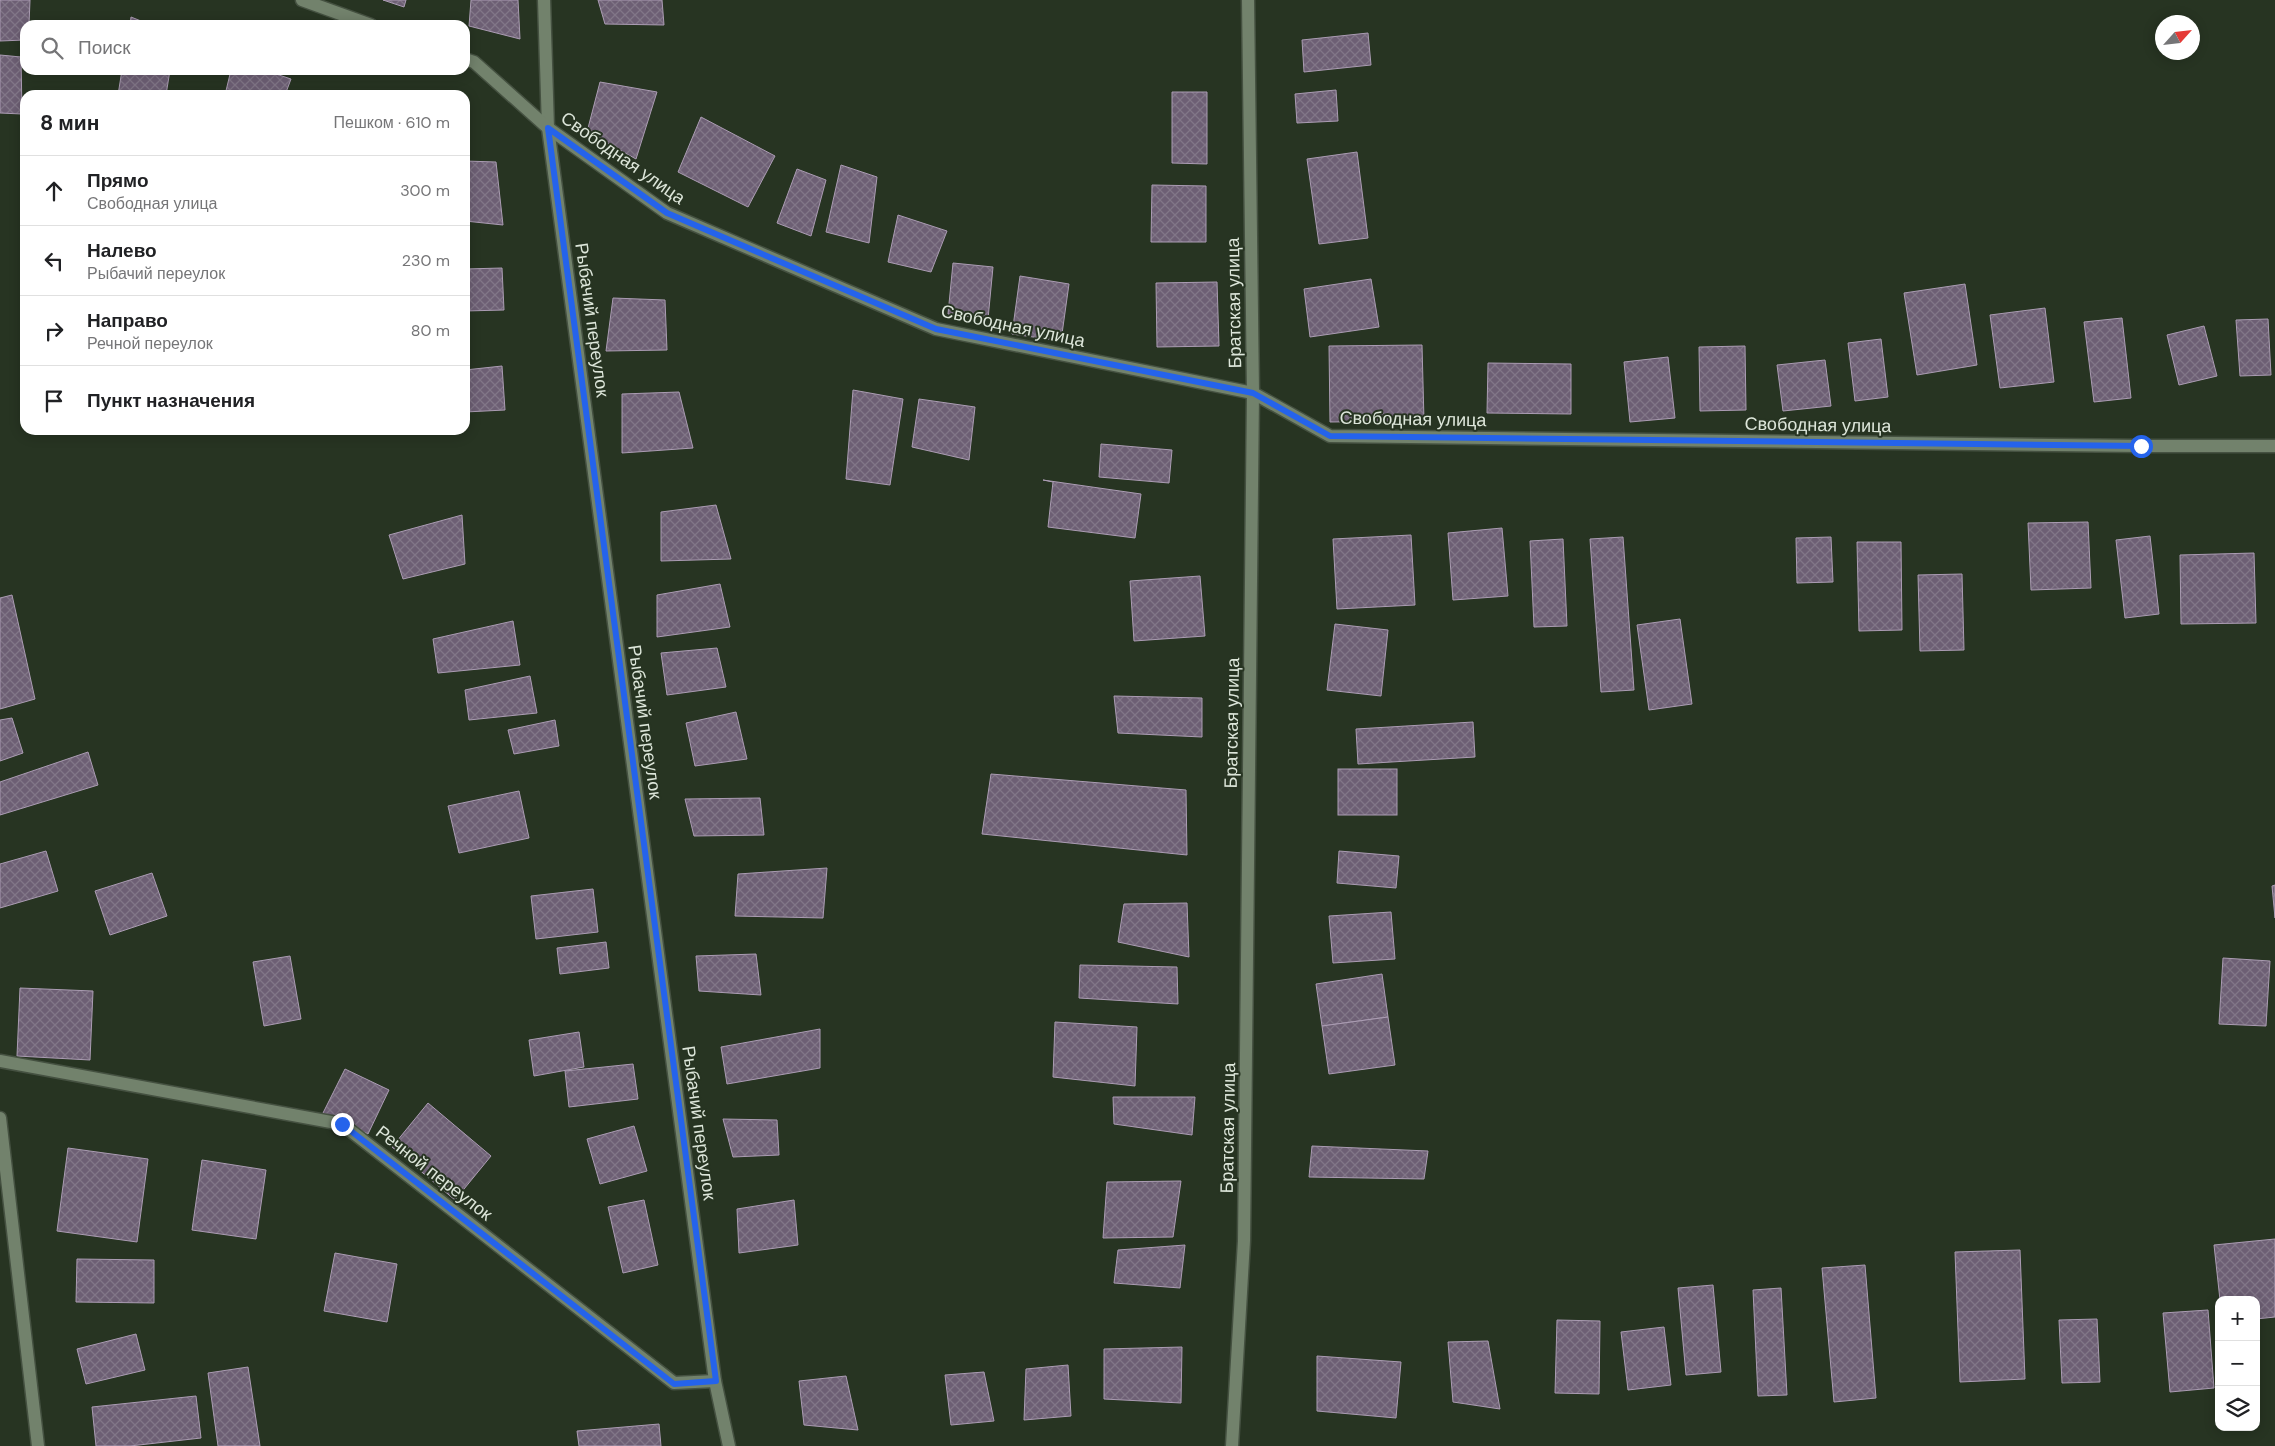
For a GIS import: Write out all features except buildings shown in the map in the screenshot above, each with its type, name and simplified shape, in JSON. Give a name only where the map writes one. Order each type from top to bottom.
[{"type":"street","points":[[302,0],[357,20]]},
{"type":"street","name":"Рыбачий переулок","points":[[544,0],[548,128],[716,1381],[730,1446]]},
{"type":"street","name":"Братская улица","points":[[1232,1446],[1244,1241],[1253,393],[1248,0]]},
{"type":"street","name":"Свободная улица","points":[[470,61],[474,62],[548,128],[667,213],[936,329],[1253,393],[1330,436],[2275,446]]},
{"type":"street","name":"Речной переулок","points":[[0,1061],[342,1124],[674,1384],[716,1381]]},
{"type":"street","points":[[0,1118],[38,1446]]},
{"type":"route","points":[[342,1124],[674,1384],[716,1381],[548,128],[667,213],[936,329],[1253,393],[1330,436],[2141,446]]}]
